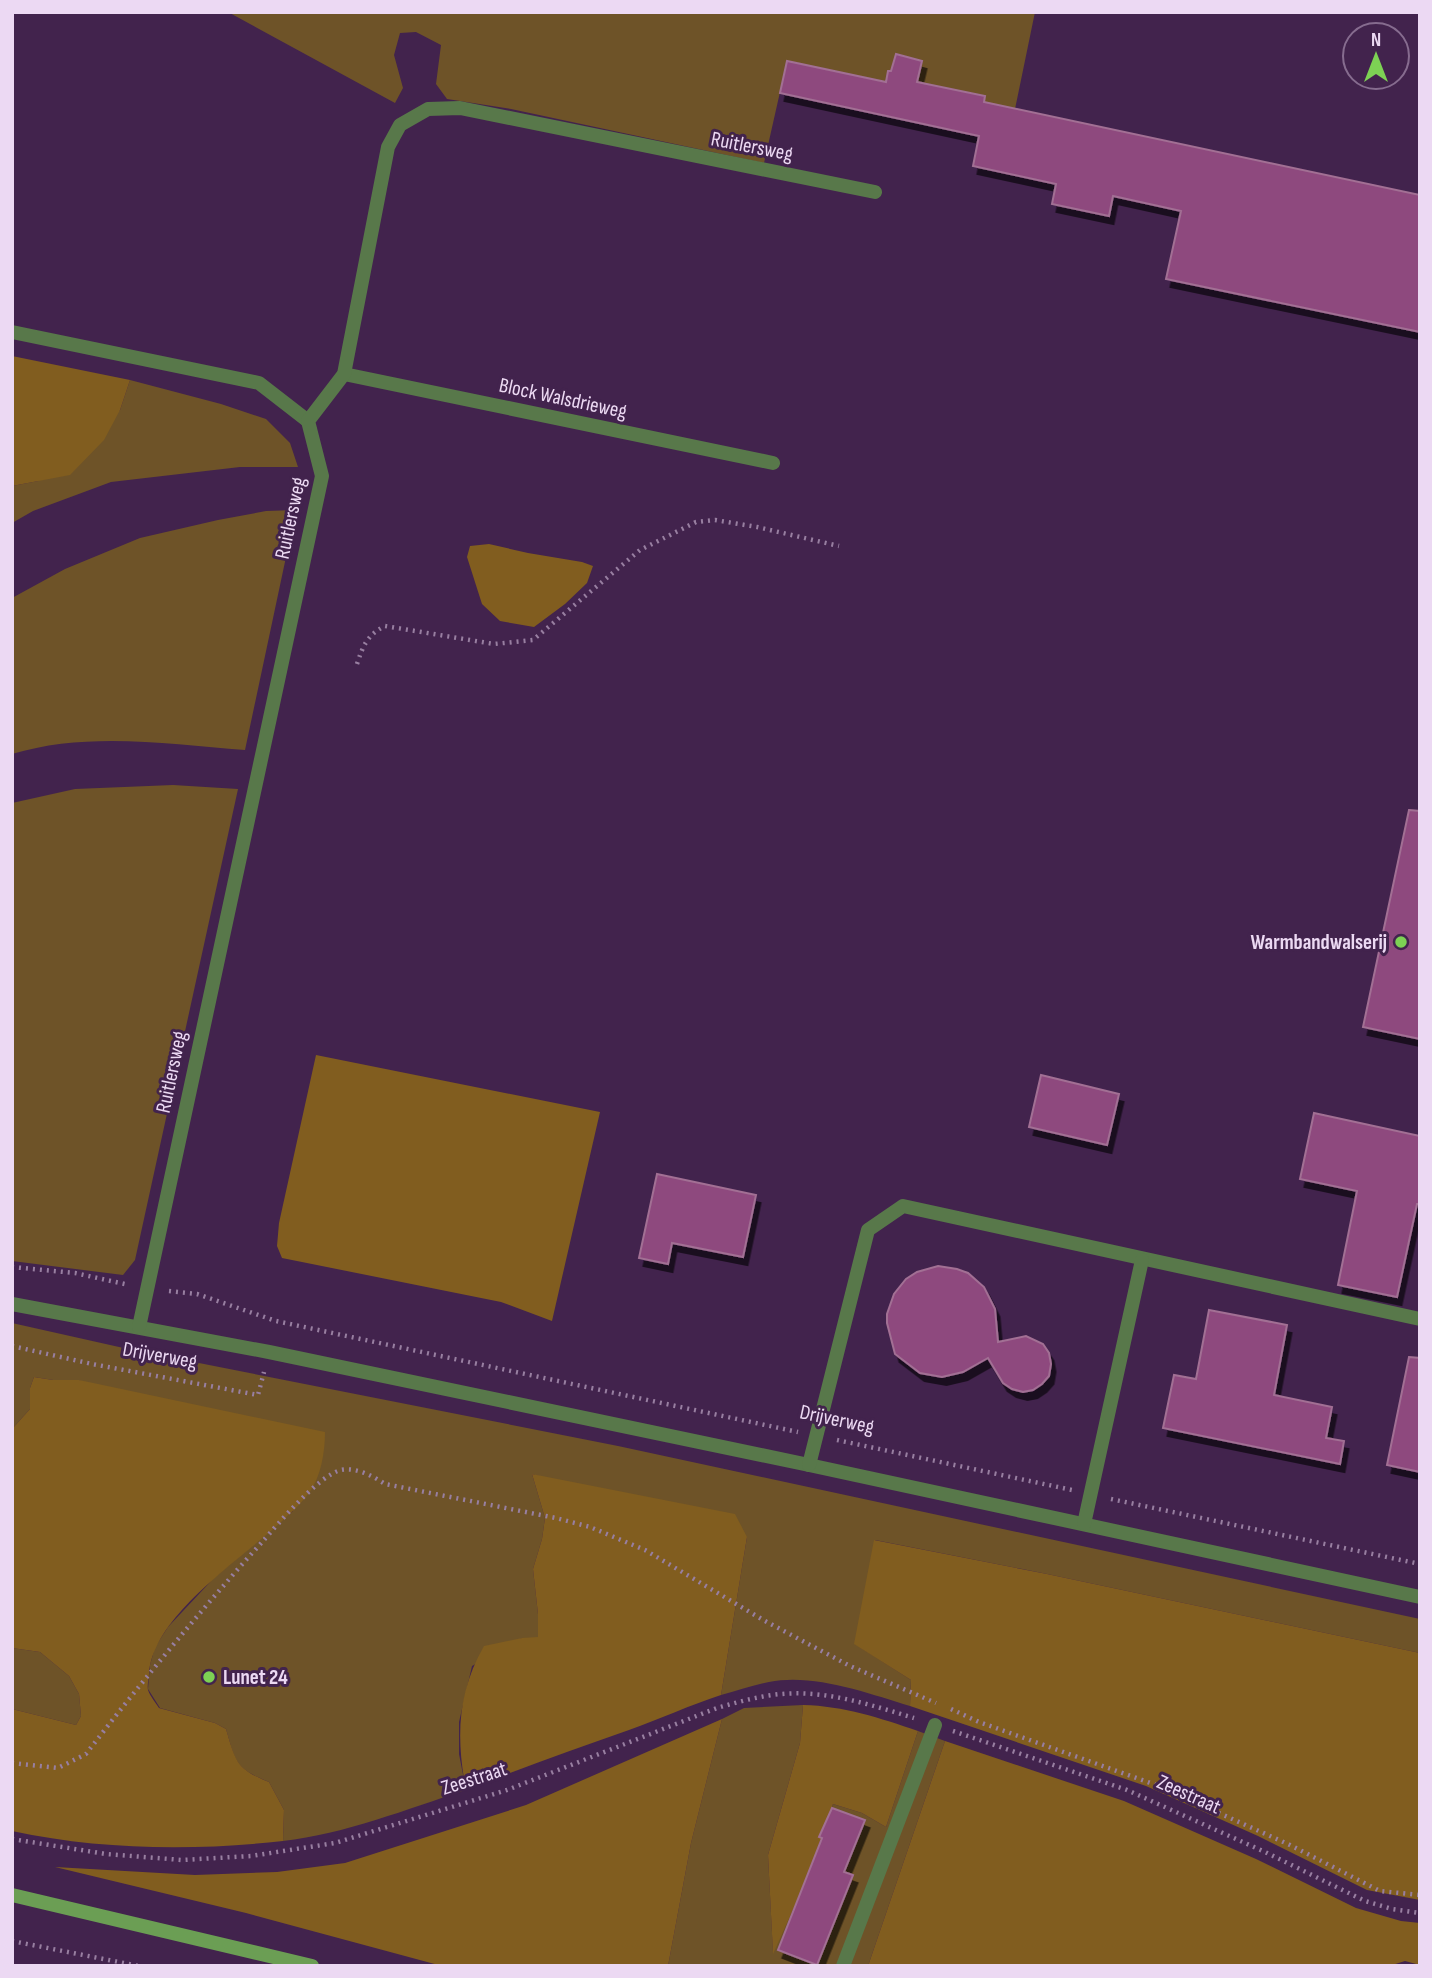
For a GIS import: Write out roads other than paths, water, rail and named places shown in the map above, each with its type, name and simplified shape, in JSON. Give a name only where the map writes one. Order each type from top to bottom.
[{"type":"main road","points":[[12,1895],[312,1966]]},
{"type":"street","name":"Ruitlersweg","points":[[139,1327],[322,476],[308,421],[344,374],[388,147],[400,125],[428,109],[460,108],[875,192]]},
{"type":"street","points":[[12,332],[259,383],[308,421]]},
{"type":"street","name":"Block Walsdrieweg","points":[[344,374],[773,463]]},
{"type":"street","points":[[809,1465],[867,1230],[903,1206],[1420,1319]]},
{"type":"street","points":[[1084,1524],[1142,1260]]},
{"type":"street","name":"Drijverweg","points":[[12,1304],[269,1352],[1420,1597]]},
{"type":"street","points":[[843,1966],[935,1725]]},
{"type":"place","name":"Warmbandwalserij","points":[[1401,942]]},
{"type":"place","name":"Lunet 24","points":[[209,1677]]}]
